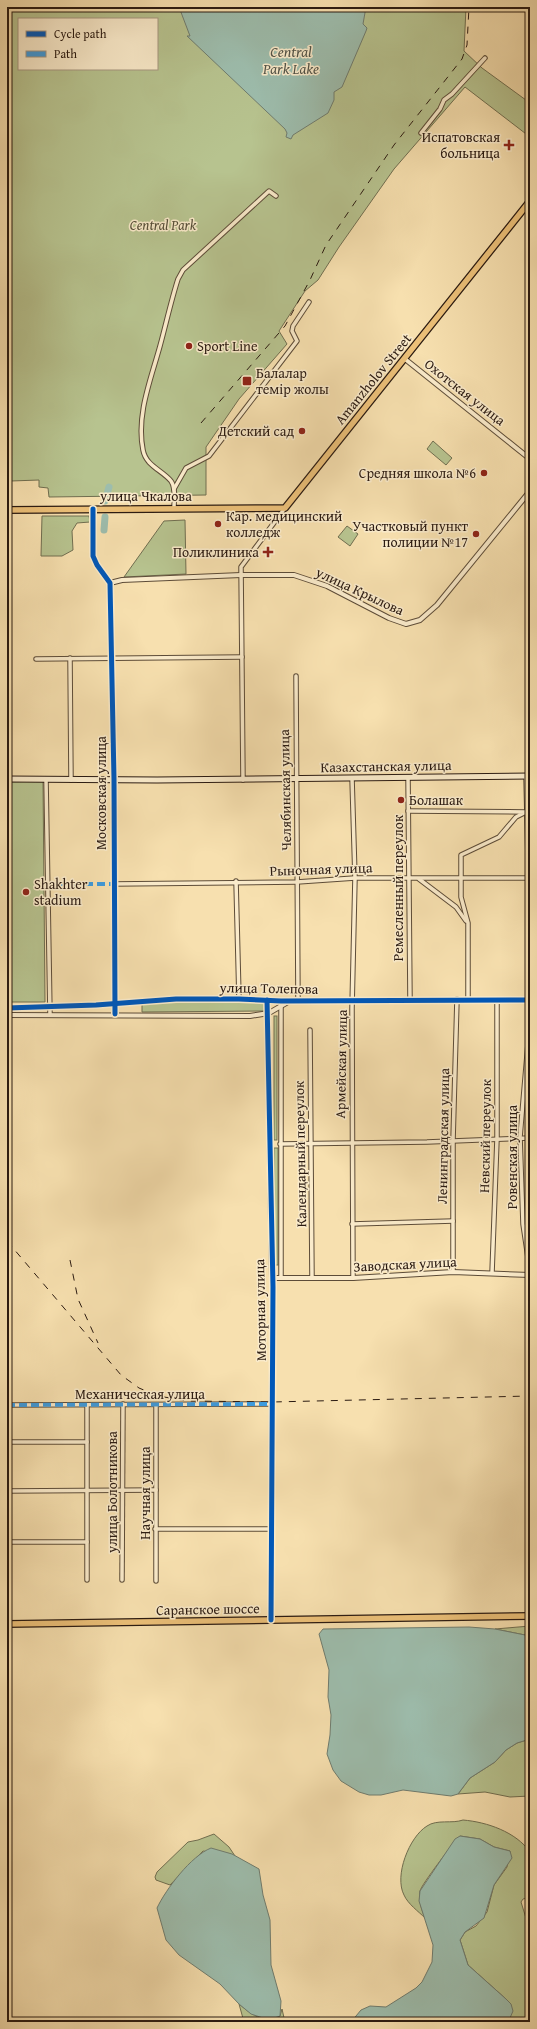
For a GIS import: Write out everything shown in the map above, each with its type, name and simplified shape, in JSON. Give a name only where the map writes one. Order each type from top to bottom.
[{"type":"main road","name":"Amanzholov Street","points":[[285,508],[530,201]]},
{"type":"main road","name":"улица Чкалова","points":[[7,510],[285,508]]},
{"type":"main road","name":"Казахстанская улица","points":[[7,779],[243,780],[297,778],[528,776]]},
{"type":"main road","name":"Саранское шоссе","points":[[7,1624],[530,1616]]},
{"type":"street","points":[[421,133],[440,109],[444,100],[452,94],[485,58]]},
{"type":"street","points":[[174,508],[174,489],[171,482],[151,465],[143,451],[142,425],[145,402],[178,279],[183,270],[269,191],[276,196]]},
{"type":"street","points":[[174,489],[186,468],[209,456],[297,341],[292,331],[293,326],[310,302]]},
{"type":"street","name":"Охотская улица","points":[[405,359],[530,459]]},
{"type":"street","name":"улица Крылова","points":[[110,583],[122,580],[283,574],[304,577],[333,589],[398,622],[413,623],[425,617],[437,605],[530,491]]},
{"type":"street","name":"Amanzholov Street","points":[[240,575],[243,562],[285,508]]},
{"type":"street","points":[[93,509],[94,556],[96,565],[110,583]]},
{"type":"street","points":[[240,575],[243,780]]},
{"type":"street","name":"Московская улица","points":[[110,583],[110,658],[114,779],[113,884],[115,1014]]},
{"type":"street","points":[[36,659],[242,657]]},
{"type":"street","points":[[70,658],[71,780]]},
{"type":"street","name":"Челябинская улица","points":[[296,676],[298,1001]]},
{"type":"street","points":[[528,776],[526,812],[530,945]]},
{"type":"street","name":"Ремесленный переулок","points":[[408,777],[410,1000]]},
{"type":"street","name":"Армейская улица","points":[[352,778],[355,878],[352,1143],[353,1278]]},
{"type":"street","points":[[46,779],[50,1015]]},
{"type":"street","points":[[408,811],[526,812]]},
{"type":"street","points":[[468,999],[468,923],[460,897],[462,880],[461,855],[499,837],[516,817],[526,812]]},
{"type":"street","name":"Рыночная улица","points":[[113,884],[236,881],[297,882],[355,878],[462,880],[529,879]]},
{"type":"street","points":[[418,878],[456,907],[468,923]]},
{"type":"street","points":[[236,881],[239,999]]},
{"type":"street","name":"улица Толепова","points":[[7,1008],[50,1007],[176,999],[281,1001],[457,999],[530,1000]]},
{"type":"street","name":"Ленинградская улица","points":[[453,1272],[453,1141],[457,999]]},
{"type":"street","name":"Моторная улица","points":[[267,1000],[269,1013],[272,1278],[271,1620]]},
{"type":"street","name":"Невский переулок","points":[[492,1273],[497,1139],[497,1000]]},
{"type":"street","name":"Моторная улица","points":[[281,1001],[281,1278]]},
{"type":"street","name":"улица Толепова","points":[[7,1015],[115,1014],[250,1016],[269,1013],[280,1008],[288,1001]]},
{"type":"street","name":"Ровенская улица","points":[[530,1020],[520,1137],[523,1224],[530,1271]]},
{"type":"street","name":"Календарный переулок","points":[[310,1030],[312,1278]]},
{"type":"street","points":[[280,1144],[453,1141],[520,1137],[530,1138]]},
{"type":"street","points":[[352,1224],[453,1221]]},
{"type":"street","name":"Заводская улица","points":[[272,1278],[353,1278],[453,1272],[530,1276]]},
{"type":"street","name":"улица Болотникова","points":[[122,1580],[123,1404]]},
{"type":"street","name":"Механическая улица","points":[[7,1405],[272,1404]]},
{"type":"street","name":"улица Болотникова","points":[[87,1580],[86,1490],[88,1405]]},
{"type":"street","name":"Научная улица","points":[[156,1405],[156,1581]]},
{"type":"street","points":[[7,1442],[87,1442]]},
{"type":"street","points":[[7,1491],[156,1490]]},
{"type":"street","points":[[155,1529],[272,1529]]},
{"type":"street","points":[[7,1542],[87,1542]]},
{"type":"green space","name":"Central Park","points":[[7,7],[466,7],[464,51],[482,68],[530,103],[530,137],[465,87],[394,169],[339,247],[318,280],[305,291],[279,331],[287,344],[239,399],[206,447],[206,495],[49,497],[48,488],[39,487],[39,480],[11,481]]},
{"type":"green space","points":[[433,441],[452,458],[446,465],[427,449]]},
{"type":"green space","points":[[42,516],[89,516],[90,522],[77,523],[72,531],[73,550],[62,556],[41,556]]},
{"type":"green space","points":[[185,520],[186,574],[124,577],[164,521]]},
{"type":"green space","points":[[347,526],[358,534],[350,546],[338,537]]},
{"type":"green space","name":"Shakhter stadium","points":[[43,781],[45,1002],[7,1002],[7,782]]},
{"type":"green space","points":[[175,1001],[264,1002],[265,1011],[142,1012],[142,1003]]},
{"type":"green space","points":[[274,1016],[277,1016],[277,1140],[274,1140]]},
{"type":"green space","points":[[274,1148],[278,1148],[278,1265],[274,1265]]},
{"type":"green space","points":[[530,1626],[530,1636],[495,1629]]},
{"type":"green space","points":[[530,1739],[530,1796],[510,1797],[485,1792],[458,1794],[470,1778],[495,1762],[506,1750],[517,1743]]},
{"type":"green space","points":[[463,1820],[482,1823],[500,1829],[517,1839],[530,1852],[530,1897],[523,1899],[521,1902],[530,1931],[530,2022],[502,2022],[505,2021],[506,1999],[468,1965],[460,1940],[465,1932],[476,1926],[487,1912],[494,1885],[507,1867],[510,1851],[494,1847],[480,1839],[460,1836],[445,1854],[420,1891],[420,1901],[425,1918],[406,1898],[401,1887],[402,1868],[405,1858],[414,1839],[420,1831],[431,1824]]},
{"type":"green space","points":[[214,1834],[229,1847],[235,1856],[203,1851],[170,1885],[156,1880],[155,1877],[157,1872],[188,1842]]},
{"type":"green space","points":[[239,2004],[253,2015],[264,2019],[280,2016],[282,2009],[285,2022],[244,2022]]},
{"type":"water","name":"Central Park Lake","points":[[179,7],[366,7],[363,24],[367,28],[342,87],[334,92],[334,100],[328,113],[293,135],[291,139],[286,137],[287,133],[285,129],[187,36],[190,36]]},
{"type":"water","points":[[469,1627],[495,1629],[530,1636],[530,1739],[517,1743],[506,1750],[495,1762],[470,1778],[458,1794],[451,1796],[403,1790],[381,1795],[369,1795],[359,1792],[341,1781],[333,1770],[327,1754],[331,1715],[328,1697],[329,1670],[319,1634],[323,1629]]},
{"type":"water","points":[[460,1836],[480,1839],[494,1847],[510,1851],[512,1858],[494,1885],[484,1918],[465,1932],[460,1940],[468,1965],[511,2004],[513,2011],[510,2018],[502,2022],[351,2022],[361,2010],[370,2006],[386,2007],[416,1988],[422,1982],[432,1962],[433,1945],[419,1901],[420,1891],[455,1839]]},
{"type":"water","points":[[211,1848],[232,1854],[259,1869],[263,1895],[270,1920],[271,1965],[281,2001],[280,2016],[269,2020],[251,2014],[220,1984],[179,1955],[166,1940],[157,1908],[166,1892],[187,1865],[203,1852]]},
{"type":"waterway","points":[[105,501],[109,487]]},
{"type":"waterway","points":[[104,530],[105,517]]},
{"type":"railway","points":[[201,423],[285,326],[310,280],[326,245],[394,145],[462,59],[467,45],[469,7]]},
{"type":"railway","points":[[7,1241],[121,1375],[139,1388],[158,1396],[188,1401],[272,1402],[530,1396]]},
{"type":"railway","points":[[70,1260],[78,1299],[98,1343]]},
{"type":"marked path","points":[[49,884],[113,884]]},
{"type":"marked path","points":[[7,1405],[272,1404]]},
{"type":"cycle path","points":[[93,509],[93,556],[97,565],[110,583],[114,779],[115,1014]]},
{"type":"cycle path","points":[[7,1008],[96,1005],[176,999],[281,1001],[530,1000]]},
{"type":"cycle path","points":[[267,1000],[273,1287],[271,1620]]},
{"type":"place","name":"Испатовская больница","points":[[509,145]]},
{"type":"place","name":"Sport Line","points":[[189,346]]},
{"type":"place","name":"Балалар темір жолы","points":[[247,381]]},
{"type":"place","name":"Детский сад","points":[[302,431]]},
{"type":"place","name":"Средняя школа №6","points":[[484,473]]},
{"type":"place","name":"Кар. медицинский колледж","points":[[218,524]]},
{"type":"place","name":"Участковый пункт полиции №17","points":[[476,534]]},
{"type":"place","name":"Поликлиника","points":[[268,552]]},
{"type":"place","name":"Болашак","points":[[401,800]]},
{"type":"place","name":"Shakhter stadium","points":[[26,892]]}]
